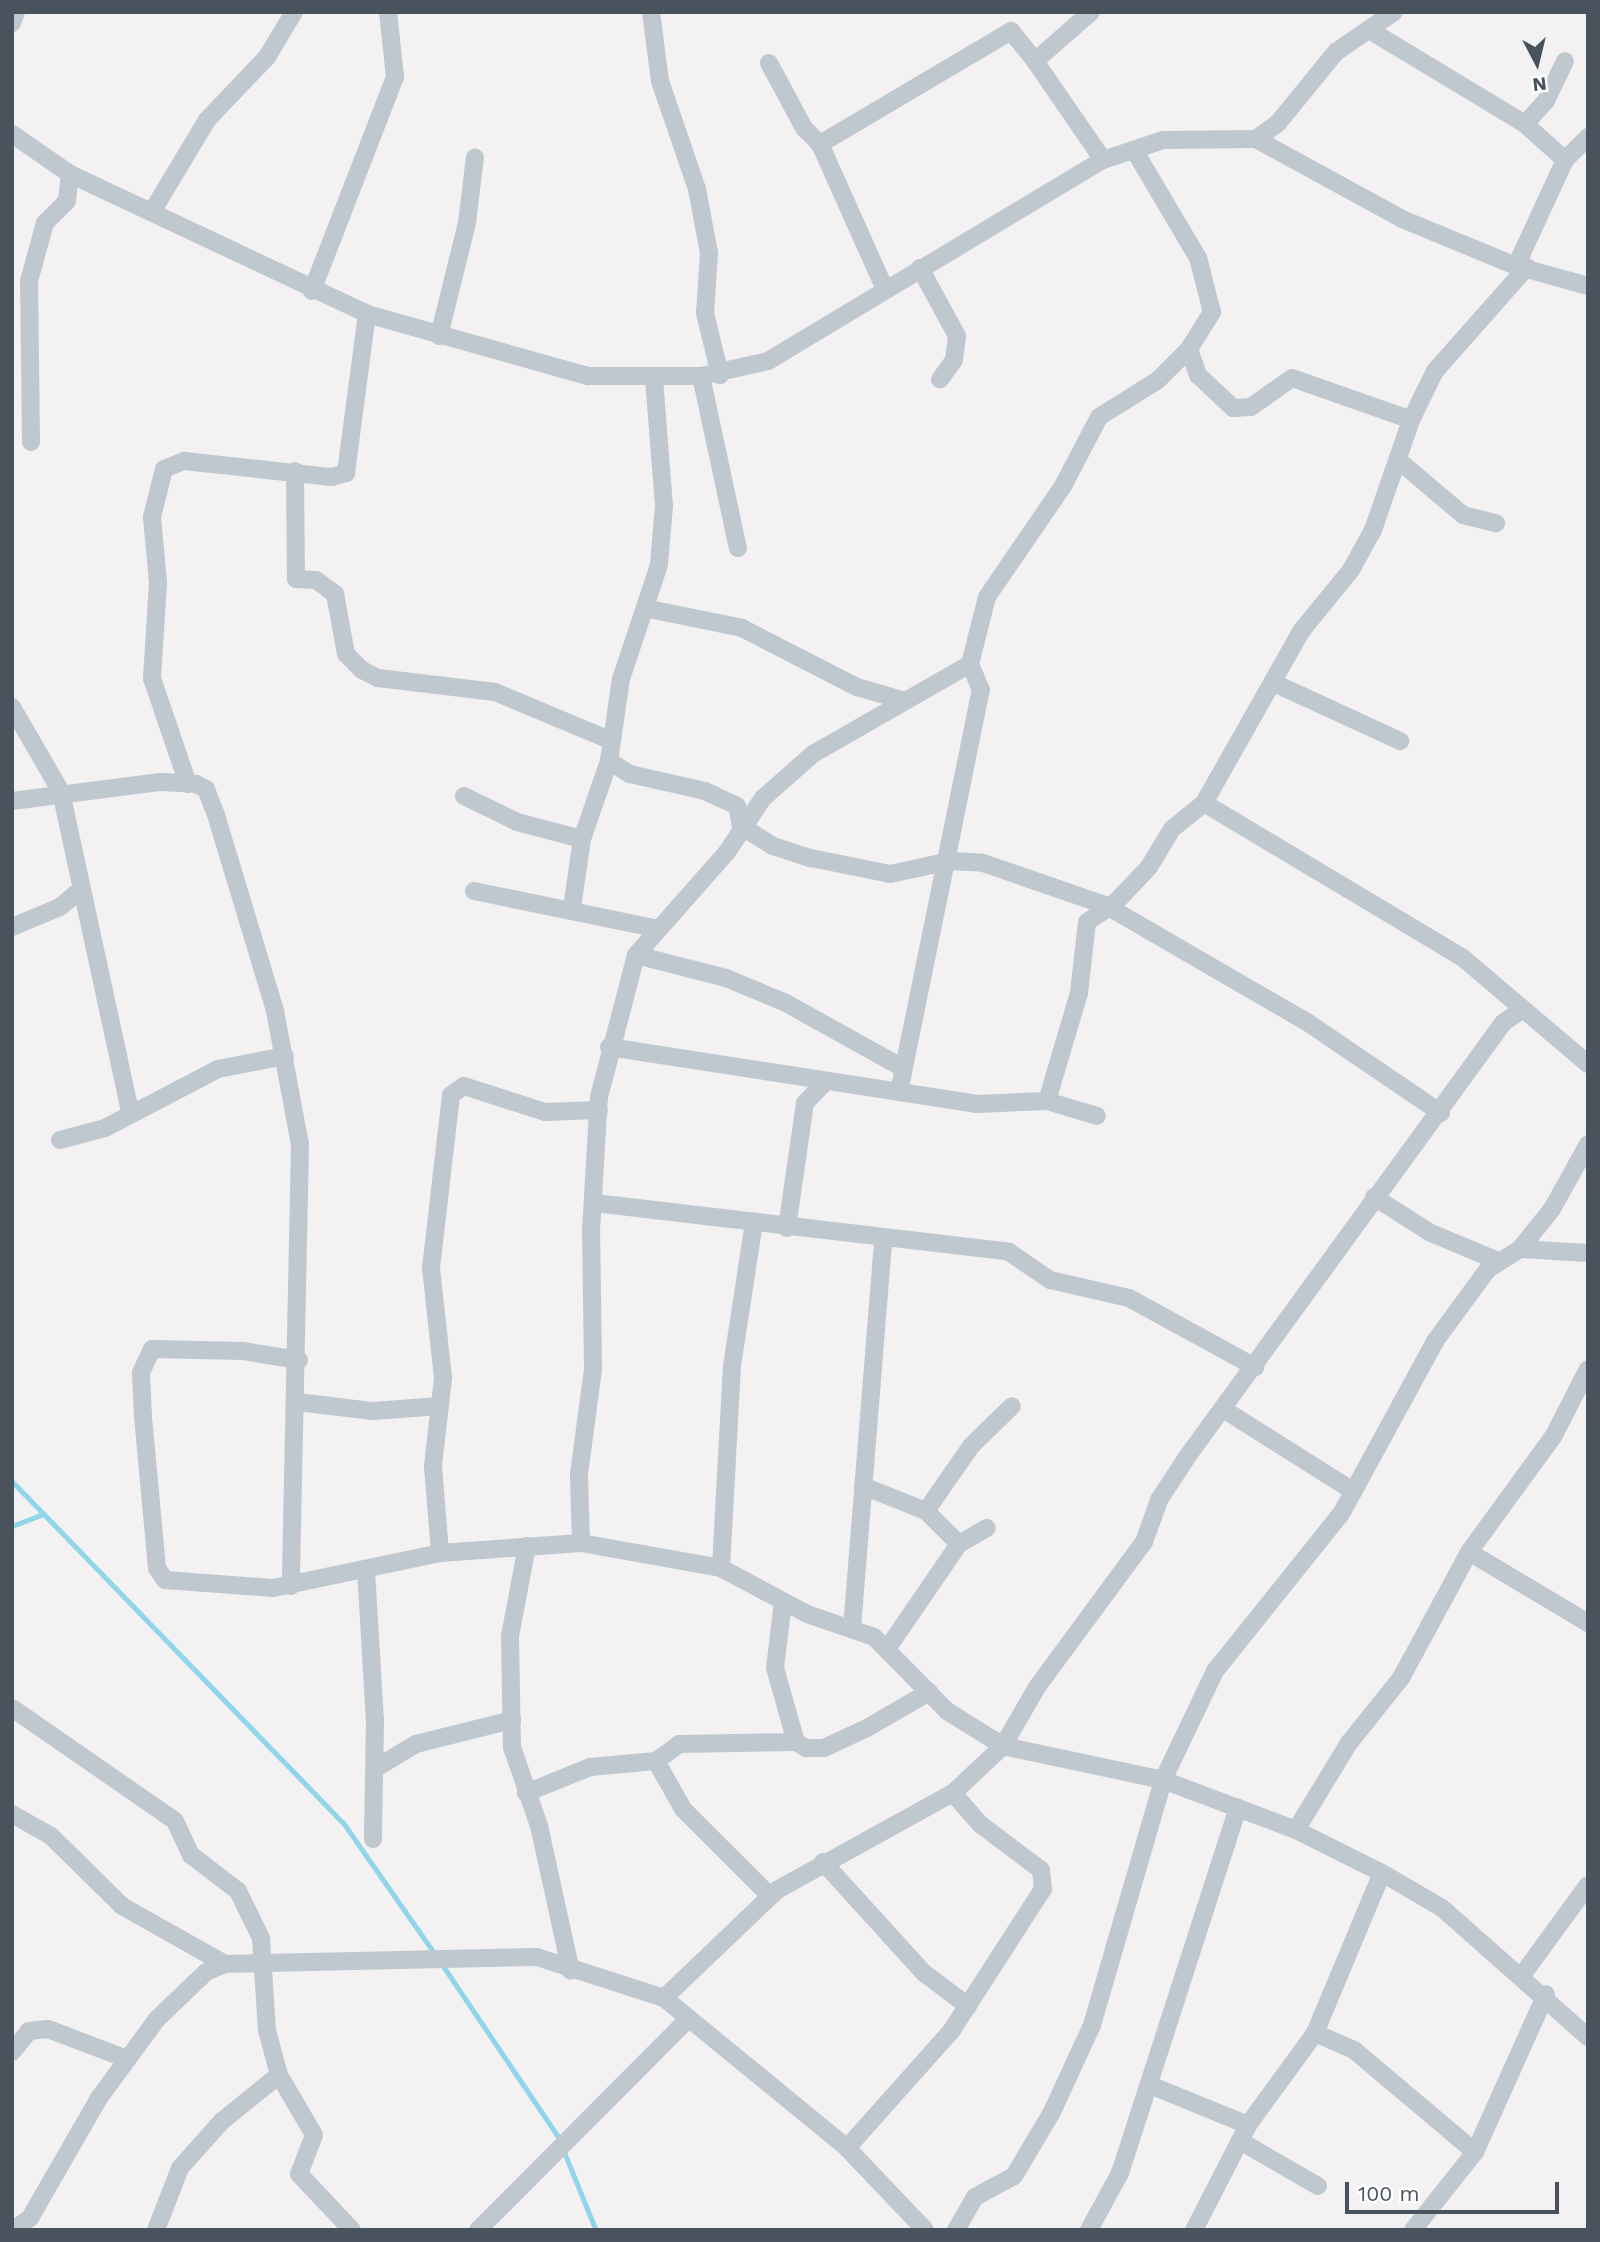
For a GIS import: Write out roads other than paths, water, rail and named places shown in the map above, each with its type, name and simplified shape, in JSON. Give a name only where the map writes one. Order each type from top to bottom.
[{"type":"street","points":[[12,23],[16,12]]},
{"type":"street","points":[[153,210],[207,120],[267,57],[294,12]]},
{"type":"street","points":[[313,291],[399,63],[388,12]]},
{"type":"street","points":[[651,12],[660,81],[700,202],[709,254],[705,313],[720,375]]},
{"type":"street","points":[[1035,61],[1090,12]]},
{"type":"street","points":[[1256,139],[1278,123],[1336,52],[1371,31],[1394,12]]},
{"type":"street","points":[[820,144],[1011,31],[1035,61],[1103,160]]},
{"type":"street","points":[[1371,31],[1525,124],[1565,160]]},
{"type":"street","points":[[1525,124],[1546,102],[1565,61]]},
{"type":"street","points":[[769,63],[804,128],[820,144],[884,288]]},
{"type":"street","points":[[12,134],[70,174],[153,210],[313,291],[367,314],[588,376],[654,380],[720,375],[768,361],[884,288],[1103,160],[1136,153],[1163,140],[1256,139],[1402,219],[1522,267],[1588,286]]},
{"type":"street","points":[[1047,1101],[1079,993],[1081,941],[1087,922],[1105,905],[1114,904],[1149,867],[1172,829],[1204,803],[1302,630],[1351,570],[1398,460],[1411,419],[1435,371],[1522,267],[1565,160],[1588,136]]},
{"type":"street","points":[[899,1092],[950,861],[945,844],[981,690],[970,664],[987,597],[1063,486],[1099,417],[1158,380],[1189,349],[1212,312],[1208,289],[1188,239],[1136,153]]},
{"type":"street","points":[[439,336],[467,223],[475,157]]},
{"type":"street","points":[[31,442],[29,281],[45,223],[67,201],[70,174]]},
{"type":"street","points":[[920,268],[957,336],[954,360],[940,379]]},
{"type":"street","points":[[188,784],[152,678],[158,582],[152,517],[164,469],[184,461],[332,477],[351,466],[352,410],[367,314]]},
{"type":"street","points":[[1189,349],[1198,376],[1233,408],[1251,407],[1292,378],[1411,419]]},
{"type":"street","points":[[701,376],[738,548]]},
{"type":"street","points":[[572,908],[582,839],[609,761],[621,679],[649,609],[664,506],[654,380]]},
{"type":"street","points":[[1398,460],[1463,515],[1496,523]]},
{"type":"street","points":[[295,471],[296,579],[316,580],[335,594],[346,654],[362,670],[378,678],[495,692],[610,740]]},
{"type":"street","points":[[649,609],[742,628],[846,682],[902,700]]},
{"type":"street","points":[[582,1543],[579,1474],[593,1369],[599,1110],[609,1047],[636,955],[655,928],[727,852],[741,826],[763,798],[813,754],[902,700],[970,664]]},
{"type":"street","points":[[1274,683],[1400,741]]},
{"type":"street","points":[[12,707],[61,792],[79,891],[131,1115]]},
{"type":"street","points":[[609,761],[630,774],[674,781],[737,806],[741,826],[774,846],[890,874],[950,861],[983,863],[1105,905],[1307,1022],[1441,1113]]},
{"type":"street","points":[[12,801],[61,792],[78,797],[161,782],[188,784],[206,789],[216,815],[285,1056],[300,1145],[295,1231],[299,1360],[291,1586]]},
{"type":"street","points":[[464,796],[517,822],[582,839]]},
{"type":"street","points":[[1204,803],[1463,958],[1520,1011],[1588,1064]]},
{"type":"street","points":[[12,927],[60,907],[79,891]]},
{"type":"street","points":[[474,891],[572,908],[655,928]]},
{"type":"street","points":[[636,955],[726,978],[786,1003],[903,1068]]},
{"type":"street","points":[[664,1998],[770,1896],[823,1862],[953,1793],[1003,1746],[1037,1688],[1144,1542],[1159,1500],[1223,1409],[1374,1197],[1441,1113],[1503,1023],[1520,1011]]},
{"type":"street","points":[[609,1047],[824,1083],[976,1104],[1047,1101],[1097,1116]]},
{"type":"street","points":[[60,1140],[131,1115],[192,1079],[285,1056]]},
{"type":"street","points":[[787,1228],[805,1103],[824,1083]]},
{"type":"street","points":[[440,1553],[433,1466],[442,1359],[431,1268],[451,1095],[464,1086],[545,1112],[599,1110]]},
{"type":"street","points":[[956,2230],[975,2197],[1014,2176],[1052,2112],[1091,2025],[1163,1780],[1215,1671],[1353,1491],[1436,1340],[1498,1261],[1520,1249],[1552,1209],[1588,1144]]},
{"type":"street","points":[[1374,1197],[1431,1233],[1498,1261]]},
{"type":"street","points":[[595,1203],[883,1240],[954,1241],[1009,1252],[1050,1280],[1129,1298],[1255,1367]]},
{"type":"street","points":[[721,1568],[732,1366],[754,1222]]},
{"type":"street","points":[[852,1628],[883,1240]]},
{"type":"street","points":[[1520,1249],[1588,1253]]},
{"type":"street","points":[[299,1360],[166,1347],[152,1349],[141,1374],[159,1575],[178,1584],[291,1586],[440,1553],[582,1543],[721,1568],[783,1602],[852,1628],[887,1649],[971,1730],[1003,1746],[1163,1780],[1296,1830],[1382,1873],[1442,1908],[1546,1994],[1588,2037]]},
{"type":"street","points":[[1296,1830],[1349,1743],[1401,1678],[1469,1552],[1553,1437],[1588,1369]]},
{"type":"street","points":[[297,1402],[373,1411],[440,1406]]},
{"type":"street","points":[[926,1511],[971,1446],[1012,1406]]},
{"type":"street","points":[[1223,1409],[1353,1491]]},
{"type":"street","points":[[863,1486],[926,1511],[959,1544]]},
{"type":"street","points":[[887,1649],[959,1544],[987,1528]]},
{"type":"street","points":[[527,1546],[509,1636],[517,1777],[526,1793],[571,1971]]},
{"type":"street","points":[[1469,1552],[1588,1623]]},
{"type":"street","points":[[366,1570],[376,1768],[373,1839]]},
{"type":"street","points":[[783,1602],[774,1653],[796,1742]]},
{"type":"street","points":[[526,1793],[590,1767],[656,1761],[679,1744],[796,1742],[824,1748],[929,1692]]},
{"type":"street","points":[[12,1708],[175,1821],[191,1855],[238,1891],[258,1930],[279,2075],[314,2135],[299,2174],[352,2230]]},
{"type":"street","points":[[376,1768],[410,1746],[512,1720]]},
{"type":"street","points":[[656,1761],[683,1810],[770,1896]]},
{"type":"street","points":[[848,2148],[968,2006],[1045,1880],[1032,1861],[979,1825],[953,1793]]},
{"type":"street","points":[[1089,2230],[1120,2173],[1238,1808]]},
{"type":"street","points":[[12,1814],[51,1836],[122,1906],[225,1964]]},
{"type":"street","points":[[823,1862],[924,1973],[968,2006]]},
{"type":"street","points":[[1194,2230],[1244,2133],[1315,2033],[1382,1873]]},
{"type":"street","points":[[1523,1974],[1588,1885]]},
{"type":"street","points":[[18,2229],[127,2059],[157,2019],[206,1972],[225,1964],[537,1957],[571,1971],[664,1998],[848,2148],[925,2230]]},
{"type":"street","points":[[1413,2230],[1475,2152],[1546,1994]]},
{"type":"street","points":[[478,2230],[688,2019]]},
{"type":"street","points":[[12,2052],[29,2031],[48,2029],[127,2059]]},
{"type":"street","points":[[1315,2033],[1354,2050],[1475,2152]]},
{"type":"street","points":[[156,2230],[180,2168],[222,2121],[279,2075]]},
{"type":"street","points":[[1150,2085],[1244,2133],[1318,2186]]},
{"type":"waterway","points":[[12,1481],[343,1822],[435,1954]]},
{"type":"waterway","points":[[12,1526],[44,1514]]},
{"type":"waterway","points":[[442,1964],[560,2139]]},
{"type":"waterway","points":[[564,2151],[596,2230]]}]
